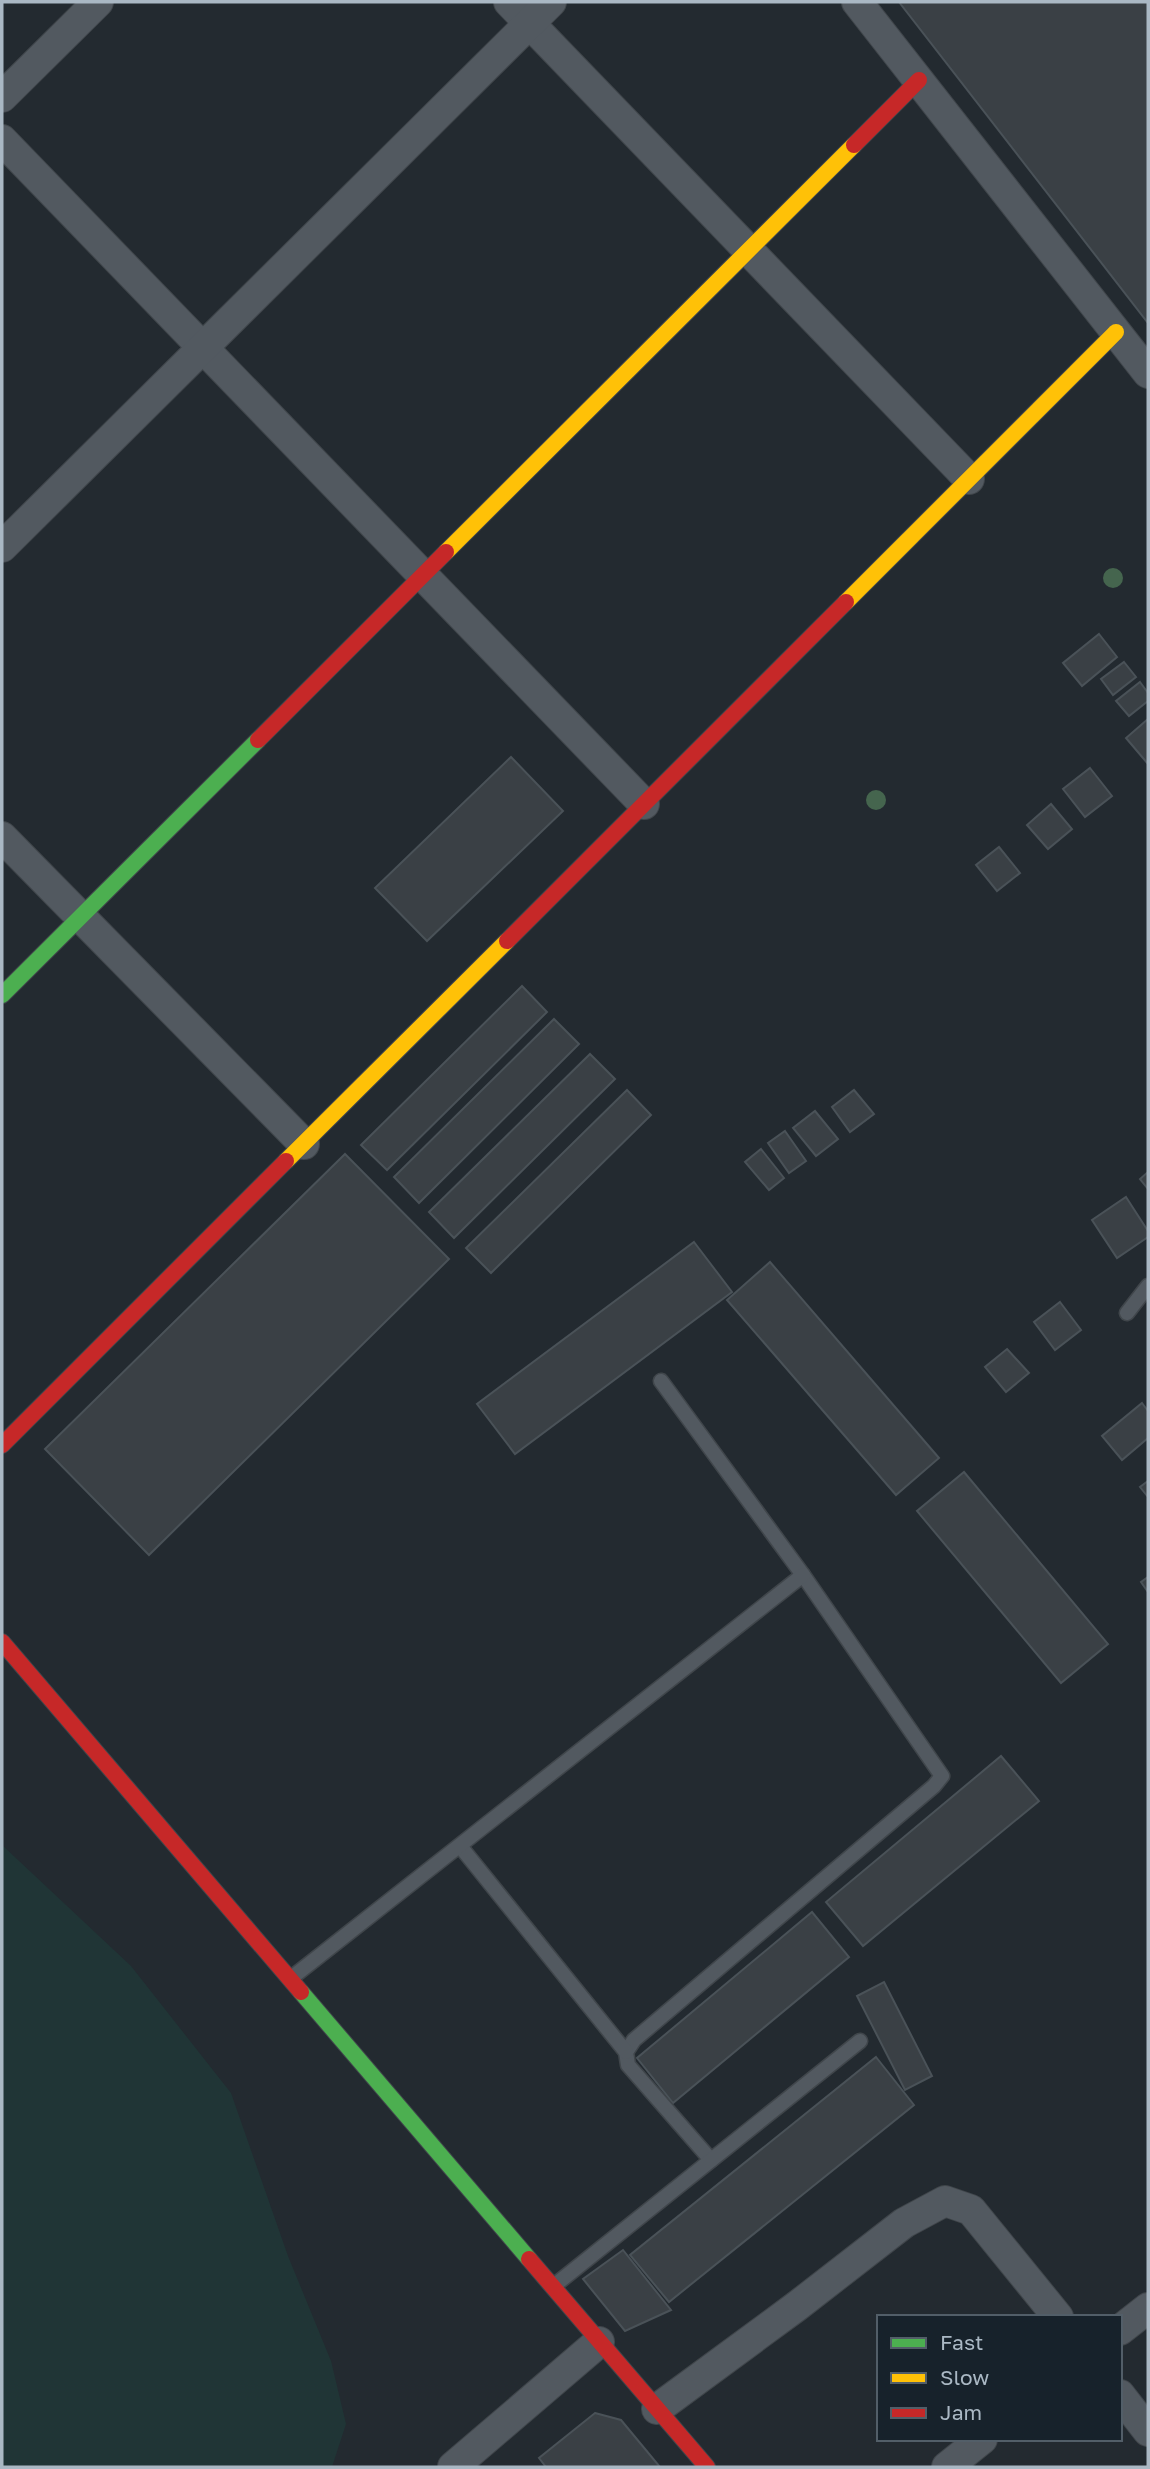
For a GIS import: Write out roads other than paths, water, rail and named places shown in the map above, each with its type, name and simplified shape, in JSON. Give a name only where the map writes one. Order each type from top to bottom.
[{"type":"street","points":[[2,97],[98,2]]},
{"type":"street","points":[[509,2],[969,479]]},
{"type":"street","points":[[2,547],[551,2]]},
{"type":"street","points":[[858,2],[1148,373]]},
{"type":"street","points":[[2,995],[919,80]]},
{"type":"street","points":[[2,140],[644,804]]},
{"type":"street","points":[[2,1445],[1116,332]]},
{"type":"street","points":[[2,837],[303,1144]]},
{"type":"street","points":[[2,1642],[707,2467]]},
{"type":"street","points":[[657,2409],[904,2223],[945,2201],[971,2210],[1056,2315]]},
{"type":"street","points":[[1122,2328],[1148,2308]]},
{"type":"street","points":[[453,2467],[599,2342]]},
{"type":"street","points":[[1122,2398],[1148,2431]]},
{"type":"street","points":[[947,2467],[980,2441]]},
{"type":"lane","points":[[1127,1313],[1148,1286]]},
{"type":"lane","points":[[626,2052],[634,2040],[934,1786],[942,1776],[803,1575],[661,1381]]},
{"type":"lane","points":[[290,1980],[803,1575]]},
{"type":"lane","points":[[460,1846],[626,2052],[628,2065],[710,2160]]},
{"type":"lane","points":[[552,2288],[860,2041]]}]
